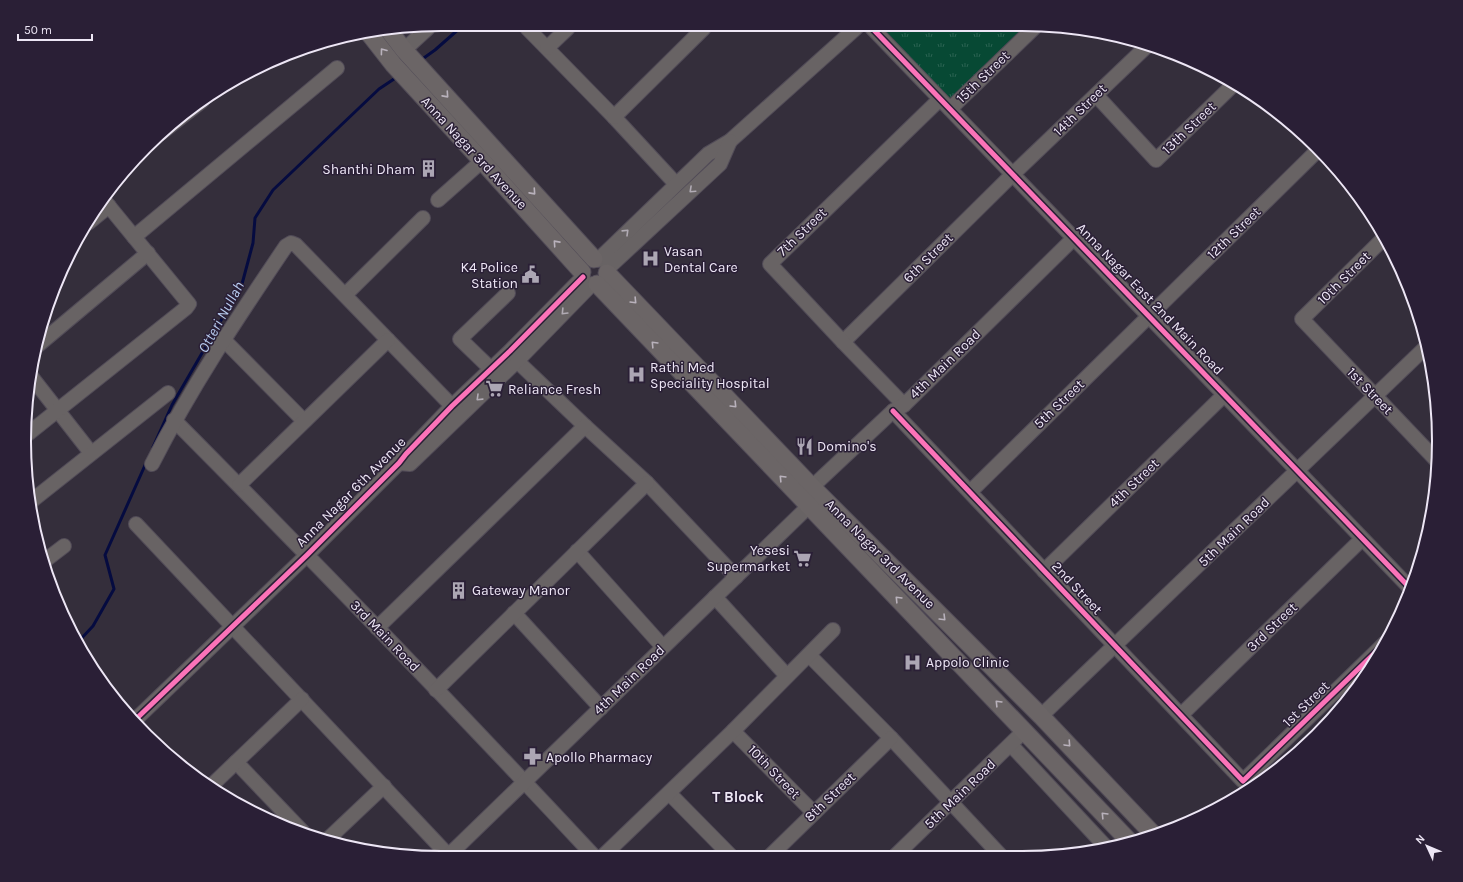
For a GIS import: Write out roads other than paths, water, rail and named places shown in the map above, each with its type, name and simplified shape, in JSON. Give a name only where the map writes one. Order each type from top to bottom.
[{"type":"main road","name":"Anna Nagar 3rd Avenue","points":[[393,34],[595,272],[809,506],[1126,838]]},
{"type":"main road","name":"Anna Nagar 3rd Avenue","points":[[372,37],[401,73],[482,161],[812,486],[1041,716],[1150,830]]},
{"type":"street","points":[[530,31],[614,117],[676,184]]},
{"type":"street","points":[[547,48],[565,31]]},
{"type":"street","points":[[614,117],[701,31]]},
{"type":"street","name":"Anna Nagar 6th Avenue","points":[[595,272],[676,184],[708,154],[730,141],[853,31]]},
{"type":"street","name":"Anna Nagar East 2nd Main Road","points":[[875,31],[1406,584]]},
{"type":"street","name":"15th Street","points":[[950,109],[1031,31]]},
{"type":"street","points":[[413,58],[426,32]]},
{"type":"street","name":"14th Street","points":[[1013,174],[1142,49]]},
{"type":"street","points":[[134,237],[337,68]]},
{"type":"street","name":"13th Street","points":[[1096,95],[1156,160],[1230,88]]},
{"type":"street","name":"7th Street","points":[[898,408],[842,342],[770,264],[940,99]]},
{"type":"street","name":"Anna Nagar 6th Avenue","points":[[138,717],[307,555],[399,463],[452,406],[595,272],[720,164],[730,141]]},
{"type":"street","name":"12th Street","points":[[1149,316],[1314,154]]},
{"type":"street","points":[[438,200],[482,161]]},
{"type":"street","name":"6th Street","points":[[842,342],[1013,174]]},
{"type":"street","points":[[31,431],[186,308],[189,304],[107,204]]},
{"type":"street","points":[[345,296],[423,218]]},
{"type":"street","name":"4th Main Road","points":[[812,486],[898,408],[1074,238]]},
{"type":"street","name":"10th Street","points":[[1302,319],[1380,242]]},
{"type":"street","points":[[152,464],[174,420],[223,339],[286,246],[291,243],[296,245],[452,406]]},
{"type":"street","points":[[44,340],[148,254]]},
{"type":"street","points":[[399,463],[410,464],[517,361],[595,272]]},
{"type":"street","points":[[492,369],[460,339],[508,293]]},
{"type":"street","name":"5th Street","points":[[970,492],[1149,316]]},
{"type":"street","name":"1st Street","points":[[1302,319],[1431,455]]},
{"type":"street","points":[[223,339],[304,420]]},
{"type":"street","points":[[239,485],[304,420],[388,340]]},
{"type":"street","name":"5th Main Road","points":[[1041,716],[1422,351]]},
{"type":"street","points":[[517,361],[647,483],[736,577]]},
{"type":"street","points":[[36,382],[91,453]]},
{"type":"street","points":[[35,498],[168,393]]},
{"type":"street","name":"4th Street","points":[[1044,571],[1224,395]]},
{"type":"street","name":"2nd Street","points":[[898,408],[970,492],[1243,781]]},
{"type":"street","name":"3rd Main Road","points":[[174,420],[307,555],[589,851]]},
{"type":"street","points":[[377,628],[585,426]]},
{"type":"street","points":[[436,690],[647,483]]},
{"type":"street","name":"4th Main Road","points":[[452,851],[809,506]]},
{"type":"street","points":[[136,524],[444,851]]},
{"type":"street","name":"3rd Street","points":[[1181,715],[1362,539]]},
{"type":"street","points":[[48,558],[64,546]]},
{"type":"street","points":[[577,551],[663,647]]},
{"type":"street","points":[[715,598],[786,676]]},
{"type":"street","points":[[514,613],[601,708]]},
{"type":"street","points":[[608,851],[733,731],[833,630]]},
{"type":"street","points":[[809,655],[891,738],[996,851]]},
{"type":"street","name":"1st Street","points":[[1243,781],[1370,658]]},
{"type":"street","points":[[214,783],[302,699]]},
{"type":"street","name":"10th Street","points":[[733,731],[814,813]]},
{"type":"street","name":"5th Main Road","points":[[899,851],[1024,731]]},
{"type":"street","name":"8th Street","points":[[775,851],[891,738]]},
{"type":"street","points":[[1011,745],[1102,843]]},
{"type":"street","points":[[236,762],[297,825]]},
{"type":"street","points":[[331,836],[384,786]]},
{"type":"street","points":[[669,793],[726,851]]},
{"type":"waterway","name":"Otteri Nullah","points":[[421,60],[457,31]]},
{"type":"waterway","name":"Otteri Nullah","points":[[153,447],[172,405],[242,284],[253,243],[255,218],[273,190],[379,89],[397,77]]},
{"type":"waterway","name":"Otteri Nullah","points":[[82,638],[93,626],[114,589],[105,555],[146,463]]},
{"type":"place","name":"Shanthi Dham","points":[[428,169]]},
{"type":"place","name":"Vasan Dental Care","points":[[651,259]]},
{"type":"place","name":"K4 Police Station","points":[[531,275]]},
{"type":"place","name":"Rathi Med Speciality Hospital","points":[[637,375]]},
{"type":"place","name":"Reliance Fresh","points":[[495,389]]},
{"type":"place","name":"Domino's","points":[[804,446]]},
{"type":"place","name":"Yesesi Supermarket","points":[[803,558]]},
{"type":"place","name":"Gateway Manor","points":[[459,590]]},
{"type":"place","name":"Appolo Clinic","points":[[913,662]]},
{"type":"place","name":"Apollo Pharmacy","points":[[533,757]]},
{"type":"district","name":"T Block","points":[[738,797]]}]
